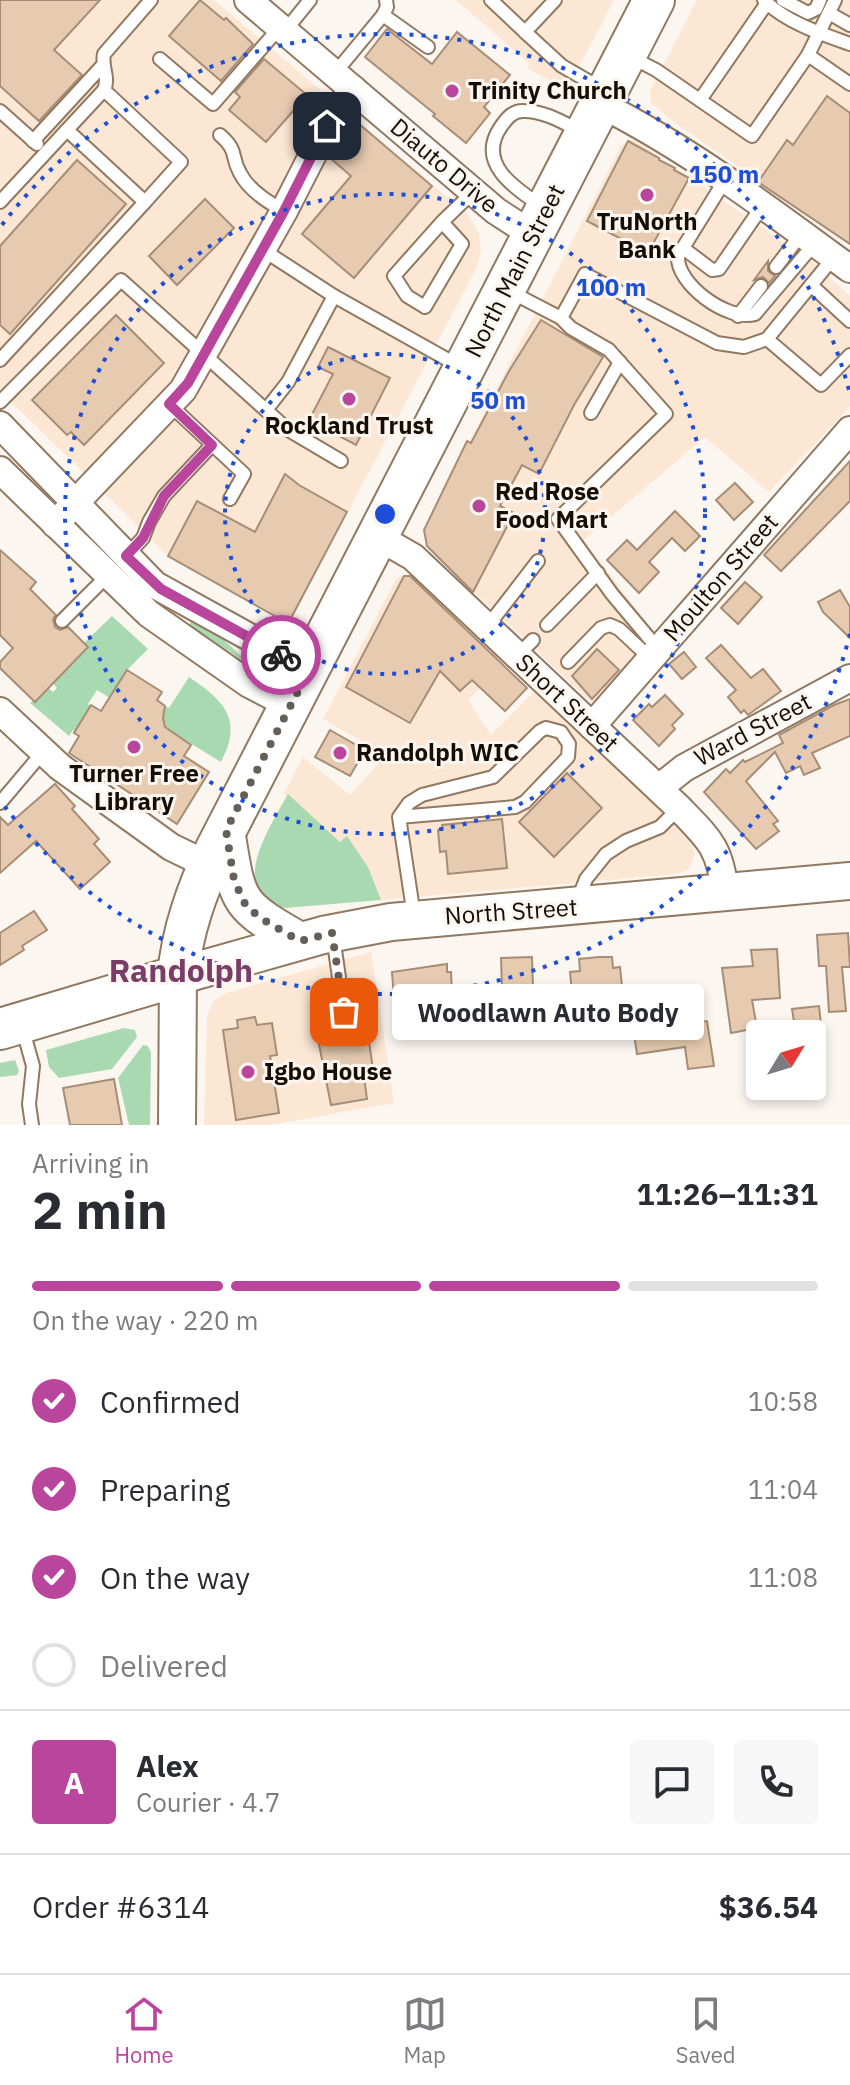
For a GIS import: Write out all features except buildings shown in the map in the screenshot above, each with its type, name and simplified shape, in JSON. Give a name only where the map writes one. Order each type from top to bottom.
[{"type":"main road","name":"North Main Street","points":[[178,976],[185,932],[208,865],[654,0]]},
{"type":"main road","points":[[226,830],[234,880],[246,906],[262,919],[316,937]]},
{"type":"main road","name":"North Street","points":[[178,976],[316,937],[415,920],[850,881]]},
{"type":"main road","points":[[10,1026],[178,976],[177,1125]]},
{"type":"street","name":"Diauto Drive","points":[[248,0],[506,219],[539,222]]},
{"type":"street","points":[[55,524],[183,390],[284,211],[332,117],[344,81]]},
{"type":"street","points":[[597,110],[662,137],[825,250]]},
{"type":"street","points":[[0,425],[75,502],[161,623],[249,684],[291,706]]},
{"type":"street","name":"Moulton Street","points":[[592,726],[850,430]]},
{"type":"street","points":[[25,451],[1,473],[55,524],[117,565],[309,670]]},
{"type":"street","name":"Short Street","points":[[378,537],[413,557],[487,627],[525,648],[592,726],[659,788],[714,846],[721,861],[725,892]]},
{"type":"street","name":"Ward Street","points":[[659,788],[684,768],[850,678]]},
{"type":"street","points":[[1,714],[60,767],[171,847],[208,865]]},
{"type":"lane","points":[[0,202],[104,90],[107,80],[103,65],[106,51],[151,0]]},
{"type":"lane","points":[[160,59],[213,104],[310,0]]},
{"type":"lane","points":[[344,81],[383,15],[386,0]]},
{"type":"lane","points":[[491,0],[562,66],[597,110],[553,117],[523,110],[507,119],[496,135],[493,156],[499,170],[539,222]]},
{"type":"lane","points":[[525,32],[555,0]]},
{"type":"lane","points":[[783,0],[808,13],[816,9],[820,0]]},
{"type":"lane","points":[[626,54],[656,70],[752,136],[808,55],[835,0]]},
{"type":"lane","points":[[700,100],[766,2],[819,32],[850,44]]},
{"type":"lane","points":[[829,13],[850,25]]},
{"type":"lane","points":[[383,15],[428,47]]},
{"type":"lane","points":[[808,55],[850,84]]},
{"type":"lane","points":[[33,141],[103,65]]},
{"type":"lane","points":[[0,360],[181,162],[104,90]]},
{"type":"lane","points":[[0,111],[45,152]]},
{"type":"lane","points":[[67,130],[145,202]]},
{"type":"lane","points":[[220,135],[233,147],[241,176],[265,199],[284,211]]},
{"type":"lane","points":[[725,180],[683,248],[678,262],[684,277],[720,308],[738,316],[748,316],[760,310],[825,250]]},
{"type":"lane","points":[[442,222],[462,244],[425,307],[407,296],[394,276],[442,222],[473,192]]},
{"type":"lane","points":[[683,248],[712,270],[719,269],[763,205]]},
{"type":"lane","points":[[263,250],[334,296],[465,369]]},
{"type":"lane","points":[[776,267],[825,250]]},
{"type":"lane","points":[[561,318],[585,274],[717,343],[744,347],[767,339],[811,285],[825,250]]},
{"type":"lane","points":[[0,402],[121,280],[295,436],[341,461]]},
{"type":"lane","points":[[811,285],[850,321]]},
{"type":"lane","points":[[738,316],[761,286]]},
{"type":"lane","points":[[506,289],[561,318],[571,328],[609,350],[666,414],[558,519],[647,639],[655,655]]},
{"type":"lane","points":[[266,410],[288,382],[334,296]]},
{"type":"lane","points":[[767,339],[821,385],[850,355]]},
{"type":"lane","points":[[591,413],[620,362]]},
{"type":"lane","points":[[169,404],[244,474],[230,499]]},
{"type":"lane","points":[[62,621],[143,538],[164,496],[212,445]]},
{"type":"lane","points":[[487,627],[538,561]]},
{"type":"lane","points":[[547,625],[598,573]]},
{"type":"lane","points":[[568,662],[601,628],[610,625],[655,655]]},
{"type":"lane","points":[[399,817],[521,805],[568,757],[570,751],[565,738],[556,729],[540,731],[493,777],[422,795],[409,803],[399,817],[415,920]]},
{"type":"lane","points":[[0,803],[43,752]]},
{"type":"lane","points":[[575,908],[586,879],[606,854],[626,841],[660,827],[679,808]]},
{"type":"lane","points":[[316,937],[344,1012]]},
{"type":"lane","points":[[10,1026],[33,1066],[29,1104],[32,1125]]},
{"type":"shaded area","points":[[0,0],[214,0],[330,98],[176,383],[87,476],[0,388]]},
{"type":"shaded area","points":[[456,0],[614,0],[567,90],[527,68],[530,64]]},
{"type":"shaded area","points":[[697,0],[850,0],[850,244],[675,123],[651,103],[650,91]]},
{"type":"shaded area","points":[[345,111],[468,215],[479,233],[481,251],[476,269],[289,624],[168,556],[101,490],[192,395]]},
{"type":"shaded area","points":[[634,140],[813,262],[850,296],[850,407],[769,492],[705,437],[584,540],[654,633],[593,704],[429,550],[424,530],[621,146]]},
{"type":"shaded area","points":[[408,575],[505,663],[468,700],[491,735],[535,691],[646,795],[690,842],[695,855],[688,870],[676,874],[381,900],[368,867],[347,837],[341,843],[284,794],[303,757],[350,795],[381,761],[374,757],[377,750],[323,719],[395,581],[400,576]]},
{"type":"shaded area","points":[[371,952],[394,1103],[270,1125],[204,1125],[207,1015],[214,1000],[226,993]]},
{"type":"green space","points":[[112,616],[148,649],[127,670],[110,698],[97,690],[88,704],[91,707],[69,736],[30,703],[48,688],[53,692],[57,688],[53,683],[88,647],[84,643]]},
{"type":"green space","points":[[191,622],[223,639],[250,665],[189,625]]},
{"type":"green space","points":[[189,677],[212,694],[230,722],[228,747],[221,762],[170,731],[164,723],[165,706],[169,708]]},
{"type":"green space","points":[[288,794],[340,842],[347,836],[368,867],[381,900],[285,908],[267,901],[257,889],[257,858],[263,840]]},
{"type":"green space","points":[[124,1028],[135,1030],[137,1037],[112,1069],[59,1078],[49,1067],[46,1050]]},
{"type":"green space","points":[[143,1045],[148,1046],[151,1053],[150,1125],[129,1125],[118,1078]]},
{"type":"green space","points":[[15,1060],[19,1071],[17,1075],[0,1077],[0,1063]]},
{"type":"way so far","points":[[281,655],[309,670],[226,830],[234,880],[246,906],[253,913],[300,941],[332,933],[344,1012]]},
{"type":"place","name":"Trinity Church","points":[[452,91]]},
{"type":"place","name":"TruNorth Bank","points":[[647,195]]},
{"type":"place","name":"Rockland Trust","points":[[349,399]]},
{"type":"place","name":"Red Rose Food Mart","points":[[479,506]]},
{"type":"place","name":"Turner Free Library","points":[[134,747]]},
{"type":"place","name":"Randolph WIC","points":[[340,753]]},
{"type":"place","name":"Woodlawn Auto Body","points":[[344,1012]]},
{"type":"place","name":"Igbo House","points":[[248,1072]]},
{"type":"district","name":"Randolph","points":[[181,971]]},
{"type":"route","points":[[281,655],[161,589],[126,556],[143,538],[164,496],[212,445],[169,404],[188,383],[284,211],[327,126]]}]
